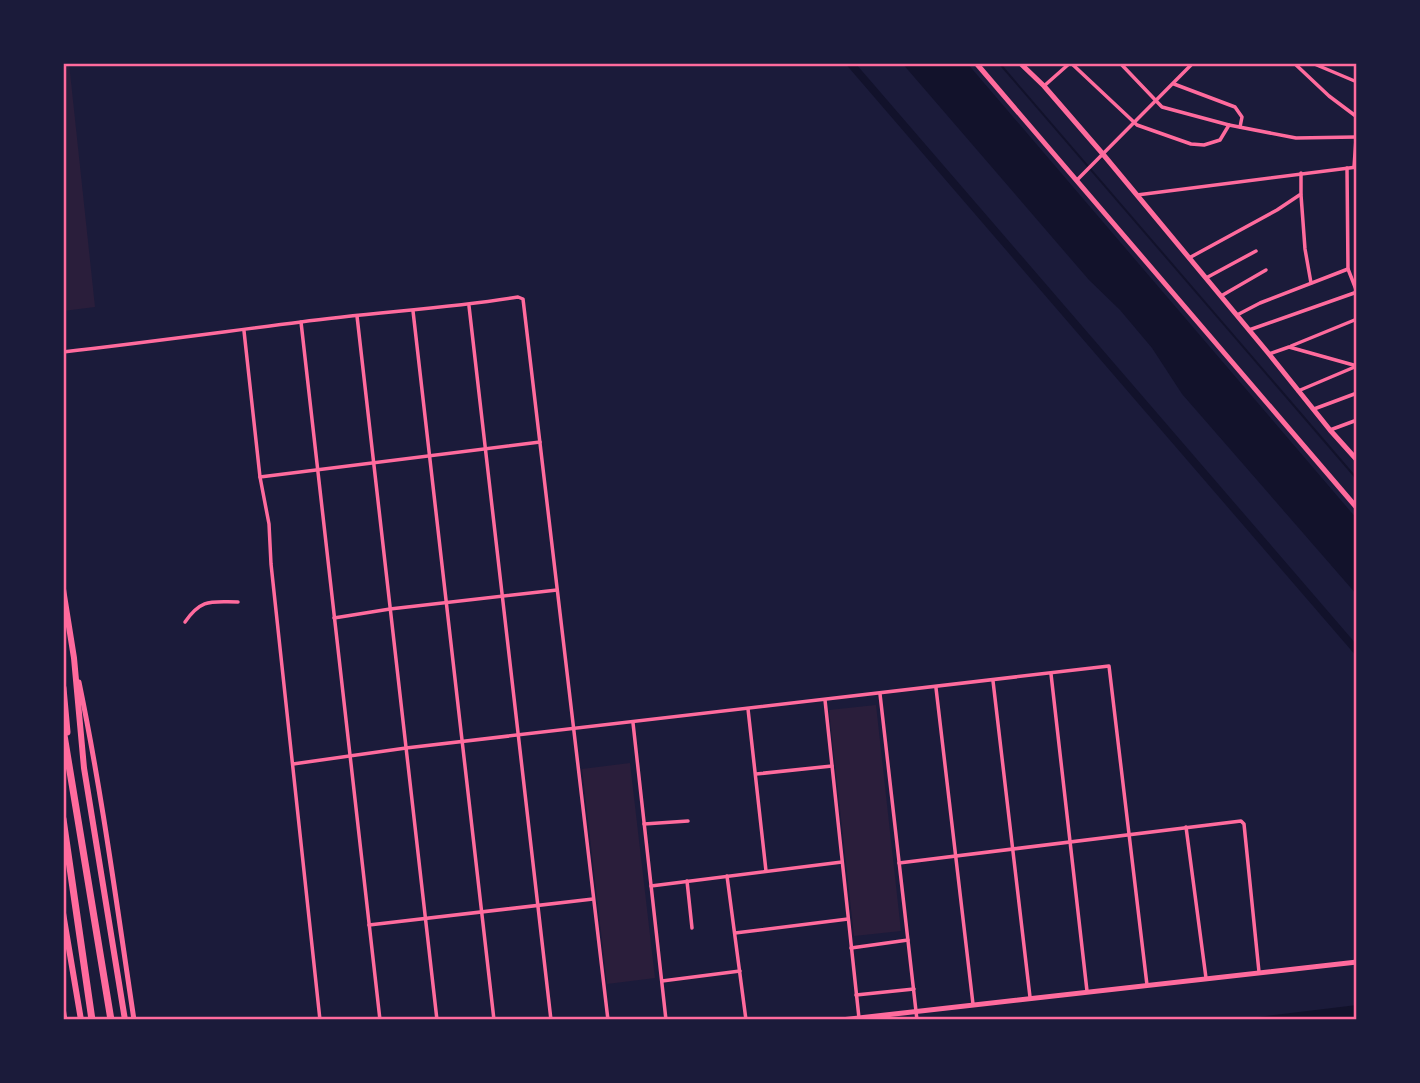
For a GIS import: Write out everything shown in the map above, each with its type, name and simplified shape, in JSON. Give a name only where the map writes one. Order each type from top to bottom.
[{"type":"highway","points":[[63,589],[74,658],[84,768],[125,1020]]},
{"type":"highway","points":[[63,688],[71,777]]},
{"type":"highway","points":[[63,729],[111,1020]]},
{"type":"highway","points":[[63,819],[92,1020]]},
{"type":"highway","points":[[63,913],[81,1017]]},
{"type":"street","points":[[976,63],[1079,178],[1357,508]]},
{"type":"street","points":[[1020,63],[1044,86],[1102,153],[1357,460]]},
{"type":"street","points":[[1044,86],[1070,63],[1133,122],[1153,132],[1197,145],[1220,140],[1229,125]]},
{"type":"street","points":[[1120,63],[1156,103],[1168,110],[1296,138],[1356,137]]},
{"type":"street","points":[[1079,178],[1193,63]]},
{"type":"street","points":[[1294,63],[1329,96],[1357,117]]},
{"type":"street","points":[[1305,72],[1312,63],[1357,82]]},
{"type":"street","points":[[1174,84],[1235,107],[1241,116],[1240,127]]},
{"type":"street","points":[[1136,195],[1356,167],[1357,125]]},
{"type":"street","points":[[1249,330],[1357,292],[1348,269],[1347,168]]},
{"type":"street","points":[[1301,173],[1305,249],[1311,283]]},
{"type":"street","points":[[1189,258],[1301,194]]},
{"type":"street","points":[[1206,278],[1256,251]]},
{"type":"street","points":[[1237,315],[1348,269]]},
{"type":"street","points":[[1221,296],[1266,270]]},
{"type":"street","points":[[63,352],[301,322],[412,312],[518,297],[523,299],[608,1020]]},
{"type":"street","points":[[469,305],[551,1020]]},
{"type":"street","points":[[412,312],[494,1020]]},
{"type":"street","points":[[357,316],[437,1020]]},
{"type":"street","points":[[1269,354],[1357,319]]},
{"type":"street","points":[[301,322],[380,1020]]},
{"type":"street","points":[[244,331],[260,477],[269,524],[320,1020]]},
{"type":"street","points":[[1289,347],[1357,366]]},
{"type":"street","points":[[1298,391],[1357,366]]},
{"type":"street","points":[[1314,409],[1357,393]]},
{"type":"street","points":[[1330,430],[1357,420]]},
{"type":"street","points":[[260,477],[540,442]]},
{"type":"street","points":[[334,618],[557,590]]},
{"type":"street","points":[[185,622],[198,605],[205,602],[238,602]]},
{"type":"street","points":[[74,658],[96,762],[134,1020]]},
{"type":"street","points":[[293,764],[406,748],[1109,666],[1146,985]]},
{"type":"street","points":[[1051,674],[1087,991]]},
{"type":"street","points":[[993,681],[1030,997]]},
{"type":"street","points":[[936,688],[973,1004]]},
{"type":"street","points":[[880,694],[917,1020]]},
{"type":"street","points":[[825,700],[859,1018]]},
{"type":"street","points":[[748,709],[766,871]]},
{"type":"street","points":[[632,722],[666,1020]]},
{"type":"street","points":[[756,774],[832,766]]},
{"type":"street","points":[[644,825],[688,821]]},
{"type":"street","points":[[899,863],[1243,822],[1259,972]]},
{"type":"street","points":[[1186,827],[1206,978]]},
{"type":"street","points":[[651,886],[842,862]]},
{"type":"street","points":[[727,876],[746,1020]]},
{"type":"street","points":[[687,881],[692,928]]},
{"type":"street","points":[[369,925],[593,899]]},
{"type":"street","points":[[734,933],[848,919]]},
{"type":"street","points":[[851,948],[908,940]]},
{"type":"street","points":[[841,1020],[1357,962]]},
{"type":"street","points":[[661,981],[740,971]]},
{"type":"street","points":[[856,995],[914,989]]},
{"type":"street","points":[[63,1009],[65,1020]]},
{"type":"shaded area","points":[[63,63],[69,63],[95,307],[63,311]]},
{"type":"shaded area","points":[[902,63],[967,63],[1357,519],[1357,595],[1182,394],[1152,348],[1120,310],[1089,280]]},
{"type":"shaded area","points":[[876,705],[901,931],[854,936],[829,710]]},
{"type":"shaded area","points":[[630,763],[655,978],[607,984],[582,769]]},
{"type":"shaded area","points":[[1357,1005],[1357,1020],[1234,1020]]},
{"type":"waterway","points":[[850,63],[1357,651]]},
{"type":"waterway","points":[[999,63],[1357,479]]}]
